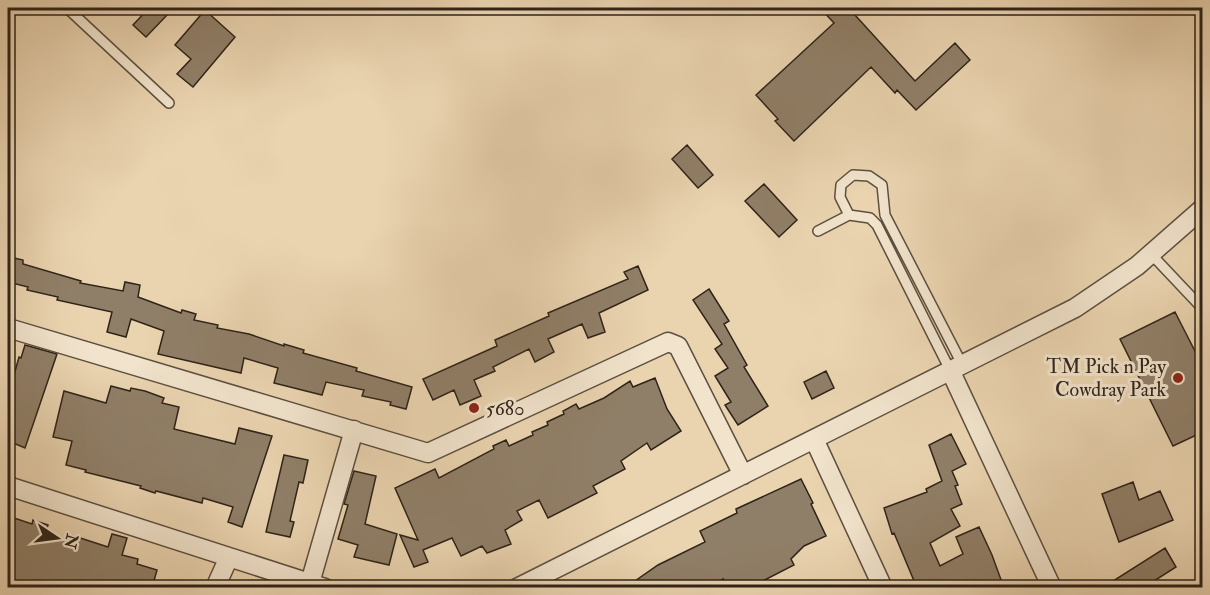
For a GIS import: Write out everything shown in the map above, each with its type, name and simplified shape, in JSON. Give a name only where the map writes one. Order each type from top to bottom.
[{"type":"street","points":[[517,588],[1075,308],[1101,292],[1151,254],[1202,210]]},
{"type":"street","points":[[8,328],[428,453],[668,342],[678,346],[743,475]]},
{"type":"street","points":[[957,369],[1052,588]]},
{"type":"street","points":[[8,486],[317,585],[354,430]]},
{"type":"street","points":[[814,440],[875,585]]},
{"type":"street","points":[[215,588],[229,557]]},
{"type":"lane","points":[[67,8],[104,8]]},
{"type":"lane","points":[[67,8],[169,103]]},
{"type":"lane","points":[[849,215],[840,197],[841,185],[853,175],[869,176],[882,185],[885,215],[957,369]]},
{"type":"lane","points":[[818,231],[849,215],[870,218],[877,225],[957,369]]},
{"type":"lane","points":[[1151,254],[1203,308]]},
{"type":"building","points":[[149,8],[160,8],[167,15],[146,37],[133,25]]},
{"type":"building","points":[[820,8],[863,8],[855,15],[915,81],[955,43],[970,60],[916,110],[897,90],[895,93],[871,67],[794,141],[775,121],[778,119],[756,95],[834,23]]},
{"type":"building","points":[[205,10],[235,37],[193,87],[177,74],[191,59],[175,45]]},
{"type":"building","points":[[687,145],[713,175],[698,188],[672,159]]},
{"type":"building","points":[[764,184],[797,220],[779,237],[745,201]]},
{"type":"building","points":[[10,257],[23,260],[23,264],[81,281],[80,283],[123,291],[125,282],[140,285],[138,297],[181,313],[182,310],[196,314],[194,320],[304,350],[303,353],[412,387],[406,409],[390,405],[391,402],[362,396],[364,390],[326,382],[322,395],[274,383],[278,368],[244,358],[241,373],[158,354],[164,331],[131,319],[126,337],[107,332],[112,312],[57,300],[58,297],[27,290],[28,287],[8,282]]},
{"type":"building","points":[[638,266],[648,290],[599,313],[605,332],[588,338],[582,324],[548,339],[554,352],[535,362],[529,349],[493,367],[495,371],[474,380],[481,396],[460,405],[454,390],[433,400],[423,379],[497,346],[495,340],[549,316],[548,313],[628,279],[624,272]]},
{"type":"building","points":[[709,289],[729,321],[724,324],[747,365],[744,367],[768,406],[738,425],[725,405],[731,402],[715,376],[728,368],[715,349],[722,344],[693,300]]},
{"type":"building","points":[[1175,312],[1203,367],[1203,432],[1173,446],[1120,339]]},
{"type":"building","points":[[25,345],[57,354],[25,448],[11,442],[12,438],[8,437],[8,373],[14,375]]},
{"type":"building","points":[[826,371],[834,388],[812,399],[804,382]]},
{"type":"building","points":[[655,378],[667,409],[681,431],[651,450],[647,443],[621,461],[625,469],[593,486],[597,493],[548,518],[539,500],[517,511],[522,520],[505,530],[511,544],[487,553],[482,546],[461,556],[452,538],[423,550],[428,562],[414,567],[400,535],[418,540],[395,488],[435,469],[439,478],[494,449],[493,446],[506,440],[509,446],[533,435],[532,432],[548,425],[547,422],[564,414],[563,411],[576,404],[579,409],[604,398],[630,381],[633,387]]},
{"type":"building","points":[[111,386],[130,391],[131,388],[145,391],[164,398],[162,403],[179,407],[174,429],[235,444],[239,428],[272,436],[242,527],[228,522],[233,507],[203,498],[202,503],[156,491],[155,493],[140,488],[141,486],[66,465],[72,441],[53,437],[64,391],[106,403]]},
{"type":"building","points":[[951,434],[966,464],[952,471],[962,504],[951,509],[960,526],[930,543],[940,566],[963,554],[956,537],[979,527],[1004,588],[917,588],[894,533],[892,534],[884,508],[927,492],[926,489],[942,481],[929,445]]},
{"type":"building","points":[[284,455],[308,460],[303,483],[299,482],[290,521],[294,522],[290,537],[266,532]]},
{"type":"building","points":[[354,471],[376,476],[365,524],[397,534],[389,565],[354,557],[358,545],[338,539],[348,505],[344,504]]},
{"type":"building","points":[[801,479],[826,536],[804,546],[791,559],[794,565],[749,588],[727,588],[723,579],[710,588],[625,588],[658,565],[705,542],[700,531],[737,513],[736,509]]},
{"type":"building","points":[[1133,482],[1139,500],[1160,491],[1173,520],[1119,542],[1102,494]]},
{"type":"building","points":[[8,516],[32,524],[33,520],[48,525],[45,535],[69,541],[71,535],[108,547],[112,534],[127,538],[122,555],[138,559],[137,564],[157,570],[152,588],[8,588]]},
{"type":"building","points":[[1165,548],[1176,567],[1143,588],[1102,588]]},
{"type":"place","name":"TM Pick n Pay Cowdray Park","points":[[1178,378]]},
{"type":"place","name":"5680","points":[[474,408]]}]
